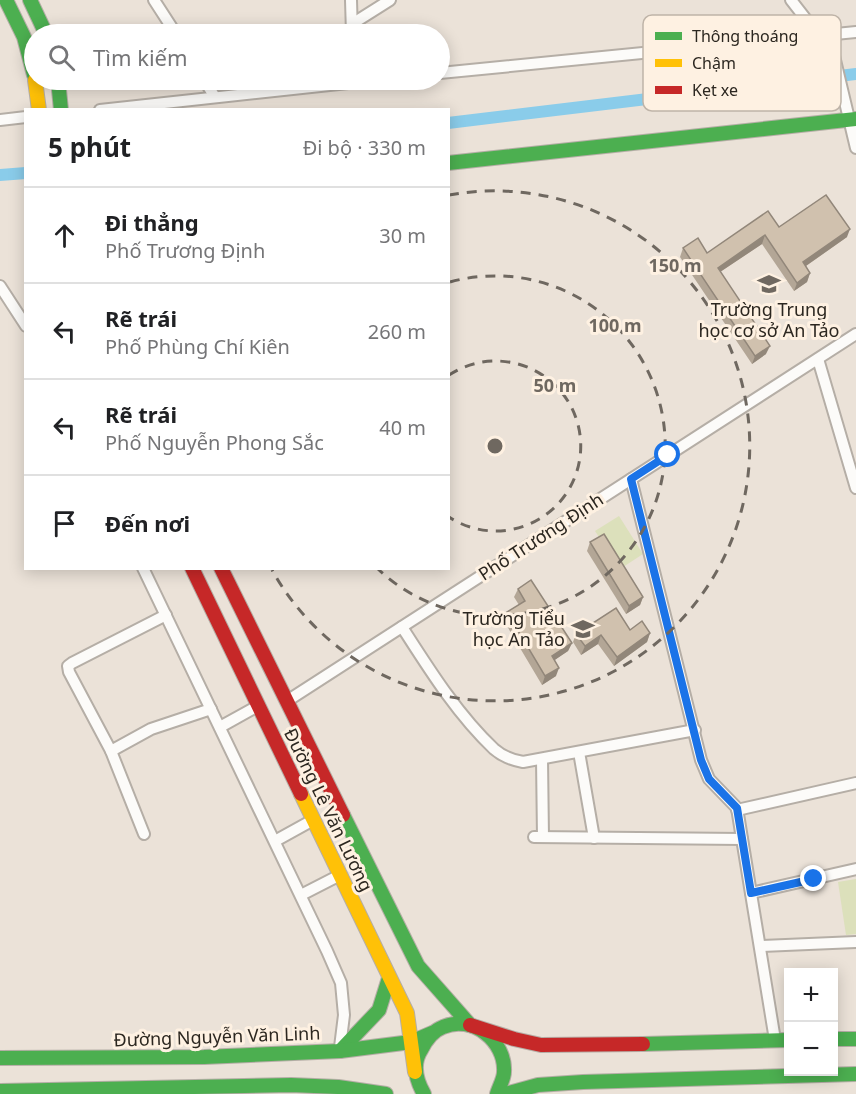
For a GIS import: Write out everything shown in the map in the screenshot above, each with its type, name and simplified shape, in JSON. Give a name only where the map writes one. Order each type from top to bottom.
[{"type":"main road","points":[[6,0],[24,37]]},
{"type":"main road","points":[[30,0],[41,24]]},
{"type":"main road","points":[[37,90],[39,108]]},
{"type":"main road","points":[[59,90],[61,108]]},
{"type":"main road","points":[[450,163],[853,119]]},
{"type":"main road","name":"Đường Lê Văn Lương","points":[[193,570],[407,1013],[416,1072],[419,1086],[424,1094]]},
{"type":"main road","name":"Đường Lê Văn Lương","points":[[222,570],[418,966],[470,1025]]},
{"type":"main road","points":[[340,1051],[379,1010],[389,978]]},
{"type":"main road","name":"Đường Nguyễn Văn Linh","points":[[0,1058],[204,1057],[340,1051],[411,1042],[444,1025],[458,1022],[470,1025]]},
{"type":"main road","points":[[470,1025],[541,1045],[782,1040]]},
{"type":"main road","points":[[470,1025],[496,1040],[503,1053],[503,1092],[538,1085],[575,1082],[856,1074]]},
{"type":"main road","points":[[416,1072],[419,1050],[432,1033]]},
{"type":"main road","points":[[838,1039],[856,1039]]},
{"type":"main road","points":[[558,1094],[575,1082]]},
{"type":"main road","points":[[0,1090],[292,1090],[338,1087],[386,1094]]},
{"type":"street","points":[[154,0],[170,24]]},
{"type":"street","points":[[351,0],[352,24]]},
{"type":"street","points":[[359,24],[390,0]]},
{"type":"street","points":[[791,0],[805,15]]},
{"type":"street","points":[[841,33],[856,32]]},
{"type":"street","points":[[450,72],[643,53]]},
{"type":"street","points":[[841,85],[853,119],[856,148]]},
{"type":"street","points":[[210,90],[215,97]]},
{"type":"street","points":[[118,108],[269,90]]},
{"type":"street","points":[[0,120],[24,117]]},
{"type":"street","points":[[0,286],[24,323]]},
{"type":"street","name":"Phố Trương Định","points":[[287,701],[856,334]]},
{"type":"street","points":[[818,359],[856,488]]},
{"type":"street","points":[[631,479],[701,760],[709,779],[737,810],[760,946],[782,1040]]},
{"type":"street","points":[[145,570],[301,895],[341,984],[344,1015],[340,1051]]},
{"type":"street","points":[[144,834],[111,752],[68,666],[166,615]]},
{"type":"street","points":[[402,627],[458,708],[495,750],[511,760],[523,762],[542,759],[695,730]]},
{"type":"street","points":[[220,727],[258,706]]},
{"type":"street","points":[[111,752],[151,729],[211,709]]},
{"type":"street","points":[[579,752],[594,838]]},
{"type":"street","points":[[542,759],[539,837],[742,839]]},
{"type":"street","points":[[737,810],[856,783]]},
{"type":"street","points":[[275,841],[313,820]]},
{"type":"street","points":[[751,893],[856,869]]},
{"type":"street","points":[[301,895],[340,875]]},
{"type":"street","points":[[760,946],[856,942]]},
{"type":"green space","points":[[619,516],[643,554],[620,569],[595,531]]},
{"type":"green space","points":[[856,879],[856,934],[846,935],[838,882]]},
{"type":"building","points":[[826,195],[850,229],[803,262],[810,273],[797,283],[765,235],[718,268],[770,346],[755,356],[683,248],[698,238],[707,253],[768,211],[779,227]]},
{"type":"building","points":[[604,534],[643,597],[629,606],[590,542]]},
{"type":"building","points":[[531,580],[572,643],[552,656],[559,668],[545,676],[507,612],[525,601],[518,589]]},
{"type":"building","points":[[616,608],[630,630],[642,621],[650,633],[617,657],[601,635],[585,646],[576,634]]},
{"type":"waterway","points":[[841,76],[856,74]]},
{"type":"waterway","points":[[450,123],[643,100]]},
{"type":"waterway","points":[[0,175],[24,173]]},
{"type":"traffic: fast","points":[[6,0],[24,37]]},
{"type":"traffic: fast","points":[[30,0],[41,24]]},
{"type":"traffic: fast","points":[[59,90],[61,108]]},
{"type":"traffic: fast","points":[[450,163],[856,119]]},
{"type":"traffic: fast","points":[[343,815],[418,966],[470,1025]]},
{"type":"traffic: fast","points":[[340,1051],[379,1010],[389,978]]},
{"type":"traffic: fast","points":[[424,1094],[416,1072],[418,1055],[433,1033],[454,1024],[476,1027],[485,1033],[499,1050],[504,1072],[497,1094]]},
{"type":"traffic: fast","points":[[0,1058],[204,1057],[340,1051],[411,1042],[432,1033]]},
{"type":"traffic: fast","points":[[838,1039],[856,1039]]},
{"type":"traffic: fast","points":[[643,1044],[784,1040]]},
{"type":"traffic: fast","points":[[505,1094],[538,1085],[583,1082],[856,1074]]},
{"type":"traffic: fast","points":[[0,1091],[291,1085],[338,1087],[386,1094]]},
{"type":"traffic: slow","points":[[36,90],[39,108]]},
{"type":"traffic: slow","points":[[301,794],[407,1013],[415,1072]]},
{"type":"traffic: jam","points":[[193,570],[301,794]]},
{"type":"traffic: jam","points":[[222,570],[343,815]]},
{"type":"traffic: jam","points":[[470,1025],[541,1045],[643,1044]]},
{"type":"place","name":"Trường Trung học cơ sở An Tảo","points":[[769,284]]},
{"type":"place","name":"Trường Tiểu học An Tảo","points":[[583,629]]},
{"type":"route","points":[[668,455],[631,479],[701,760],[709,779],[737,808],[751,893],[814,879]]}]
